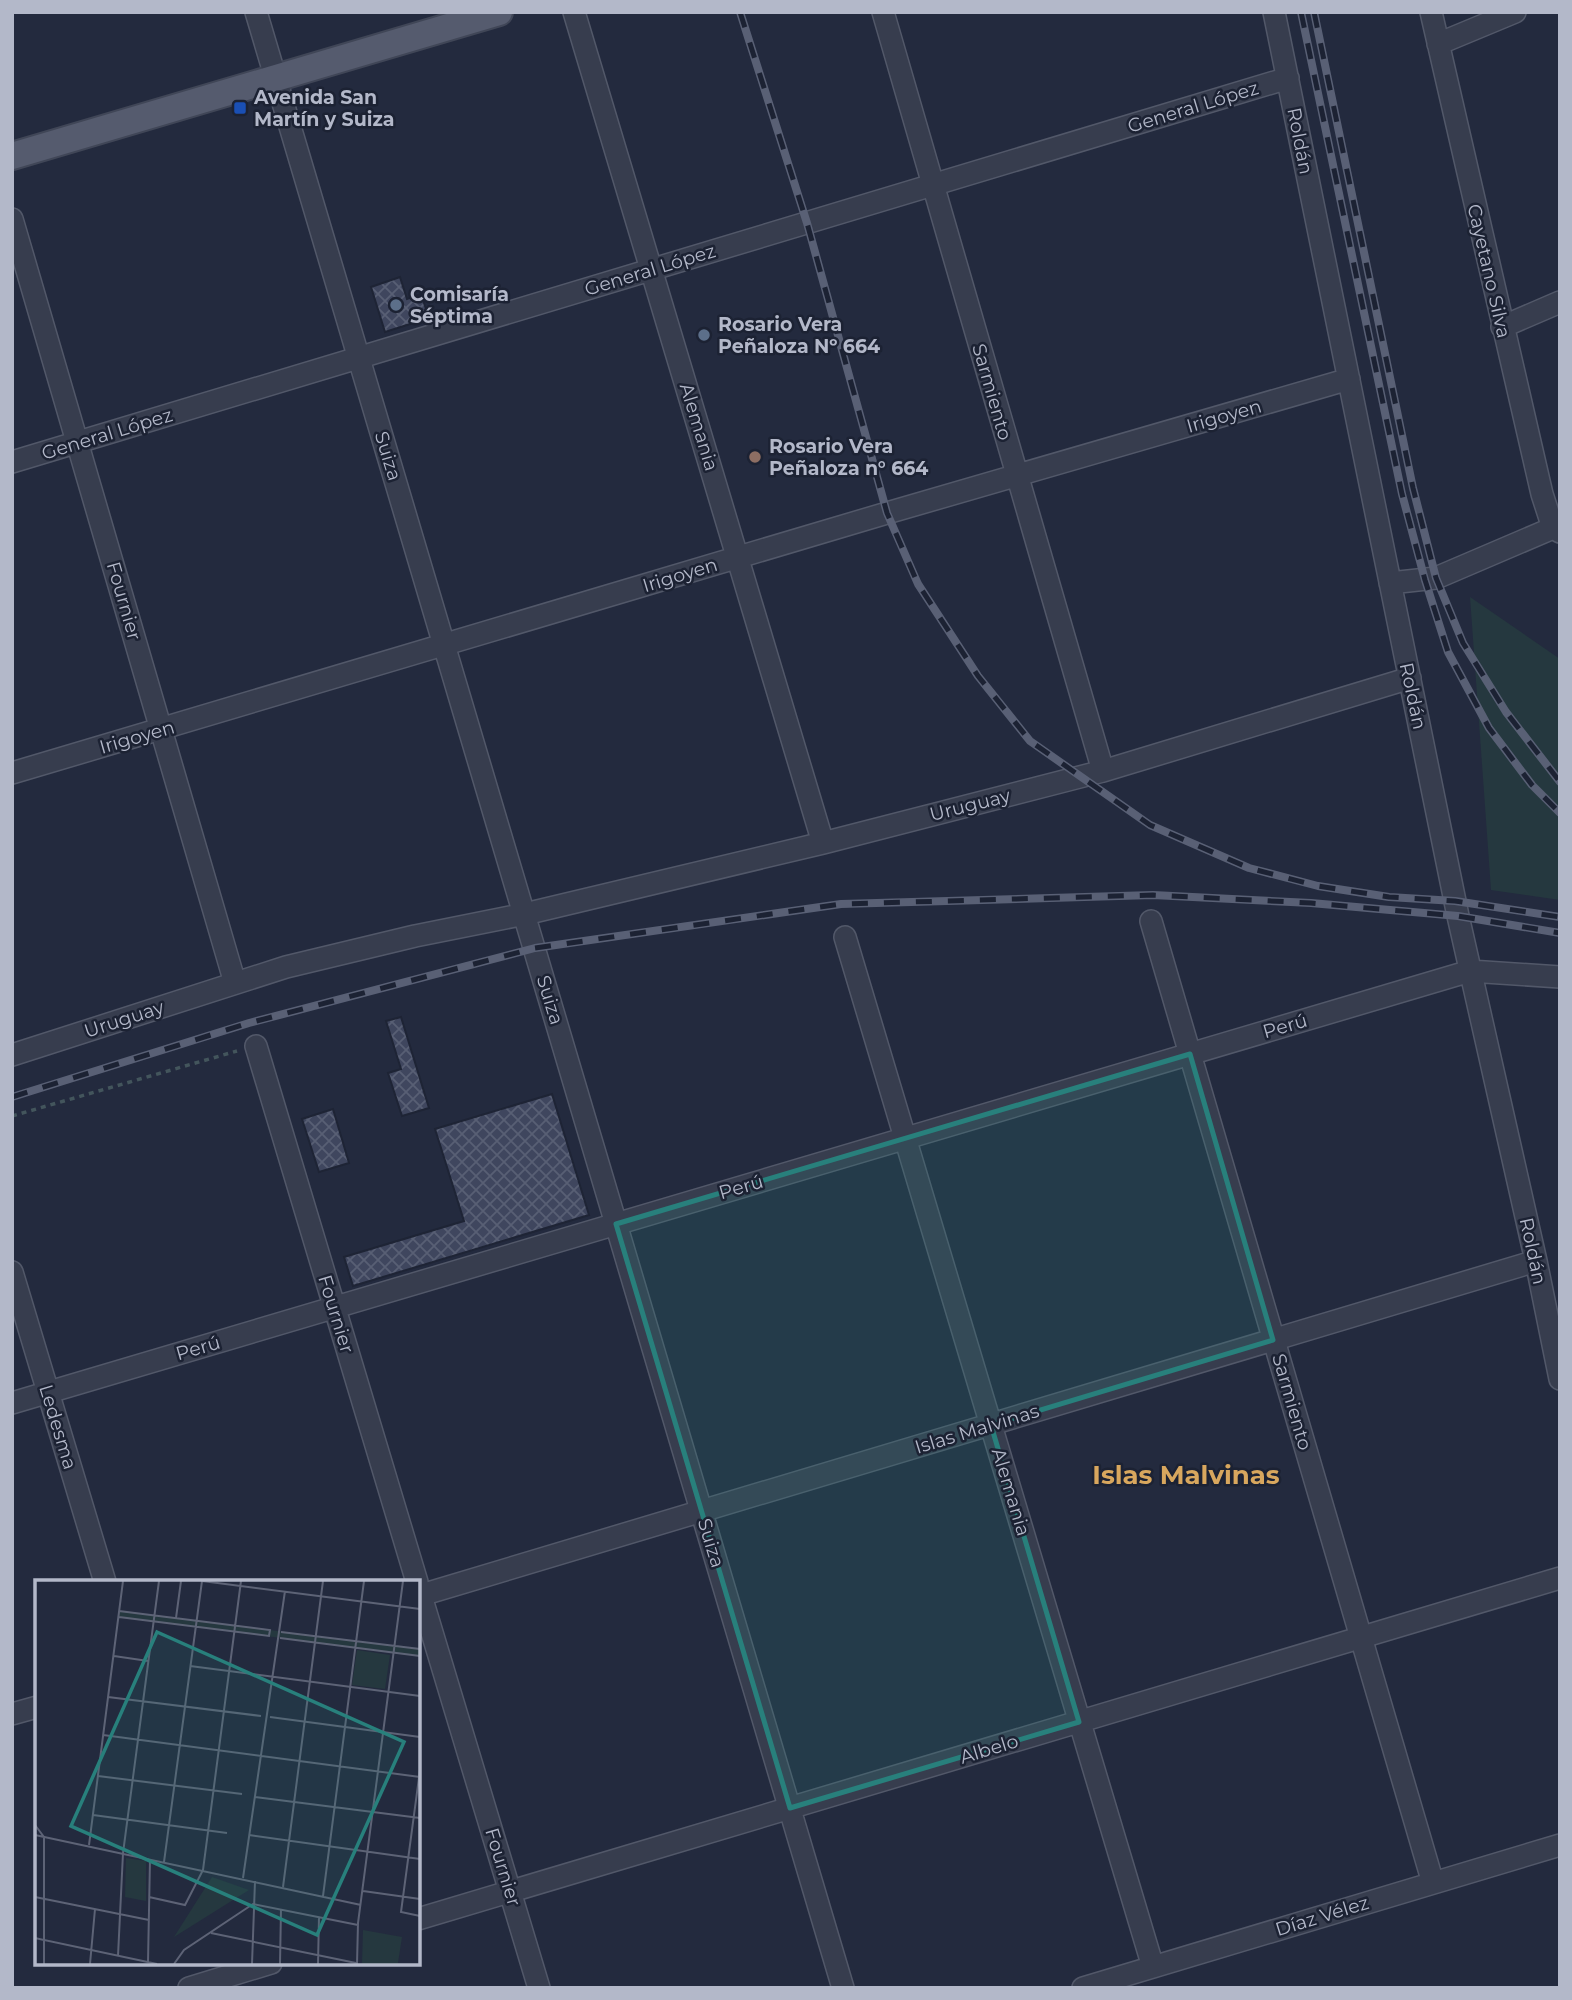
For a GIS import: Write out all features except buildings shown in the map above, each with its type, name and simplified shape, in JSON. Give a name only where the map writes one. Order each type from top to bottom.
[{"type":"main road","points":[[12,156],[499,12]]},
{"type":"street","name":"Suiza","points":[[256,12],[843,1988]]},
{"type":"street","name":"Alemania","points":[[574,12],[823,843]]},
{"type":"street","name":"Sarmiento","points":[[883,12],[1103,771]]},
{"type":"street","name":"Roldán","points":[[1274,12],[1470,971],[1559,1369]]},
{"type":"street","name":"Cayetano Silva","points":[[1431,12],[1542,494],[1558,529]]},
{"type":"street","points":[[1438,44],[1515,12]]},
{"type":"street","name":"General López","points":[[12,462],[1287,78]]},
{"type":"street","name":"Fournier","points":[[12,219],[235,983]]},
{"type":"street","points":[[1502,327],[1560,302]]},
{"type":"street","name":"Irigoyen","points":[[12,774],[1349,379]]},
{"type":"street","points":[[1390,583],[1436,578],[1558,529]]},
{"type":"street","name":"Uruguay","points":[[12,1055],[286,967],[415,936],[525,914],[823,843],[1103,771],[1410,678]]},
{"type":"street","name":"Sarmiento","points":[[1151,921],[1433,1883]]},
{"type":"street","name":"Alemania","points":[[845,937],[1153,1967]]},
{"type":"street","points":[[1470,971],[1560,977]]},
{"type":"street","name":"Perú","points":[[12,1403],[1470,971]]},
{"type":"street","name":"Fournier","points":[[256,1046],[416,1580]]},
{"type":"street","name":"Islas Malvinas","points":[[420,1590],[702,1511],[1536,1261]]},
{"type":"street","name":"Ledesma","points":[[12,1272],[104,1580]]},
{"type":"street","name":"Albelo","points":[[420,1918],[1560,1578]]},
{"type":"street","name":"Fournier","points":[[420,1593],[539,1988]]},
{"type":"street","points":[[12,1714],[35,1708]]},
{"type":"street","name":"Díaz Vélez","points":[[1083,1988],[1560,1845]]},
{"type":"street","points":[[189,1988],[225,1983],[266,1965]]},
{"type":"path","points":[[12,1116],[256,1046]]},
{"type":"highlighted area","points":[[1190,1054],[1273,1340],[991,1425],[1079,1722],[790,1808],[616,1224]]},
{"type":"shaded area","points":[[1470,597],[1560,659],[1560,900],[1491,890]]},
{"type":"railway","points":[[740,12],[807,223],[887,513],[918,584],[978,676],[1030,741],[1150,825],[1249,868],[1318,886],[1389,897],[1455,901],[1560,917]]},
{"type":"railway","points":[[1301,12],[1402,494],[1448,652],[1489,728],[1532,785],[1560,813]]},
{"type":"railway","points":[[1314,12],[1413,488],[1436,578],[1463,643],[1506,712],[1560,782]]},
{"type":"railway","points":[[12,1097],[249,1023],[535,948],[841,904],[1153,895],[1311,903],[1458,916],[1560,933]]},
{"type":"place","name":"Avenida San Martín y Suiza","points":[[240,108]]},
{"type":"place","name":"Comisaría Séptima","points":[[396,305]]},
{"type":"place","name":"Rosario Vera Peñaloza Nº 664","points":[[704,335]]},
{"type":"place","name":"Rosario Vera Peñaloza n° 664","points":[[755,457]]},
{"type":"district","name":"Islas Malvinas","points":[[1186,1475]]}]
